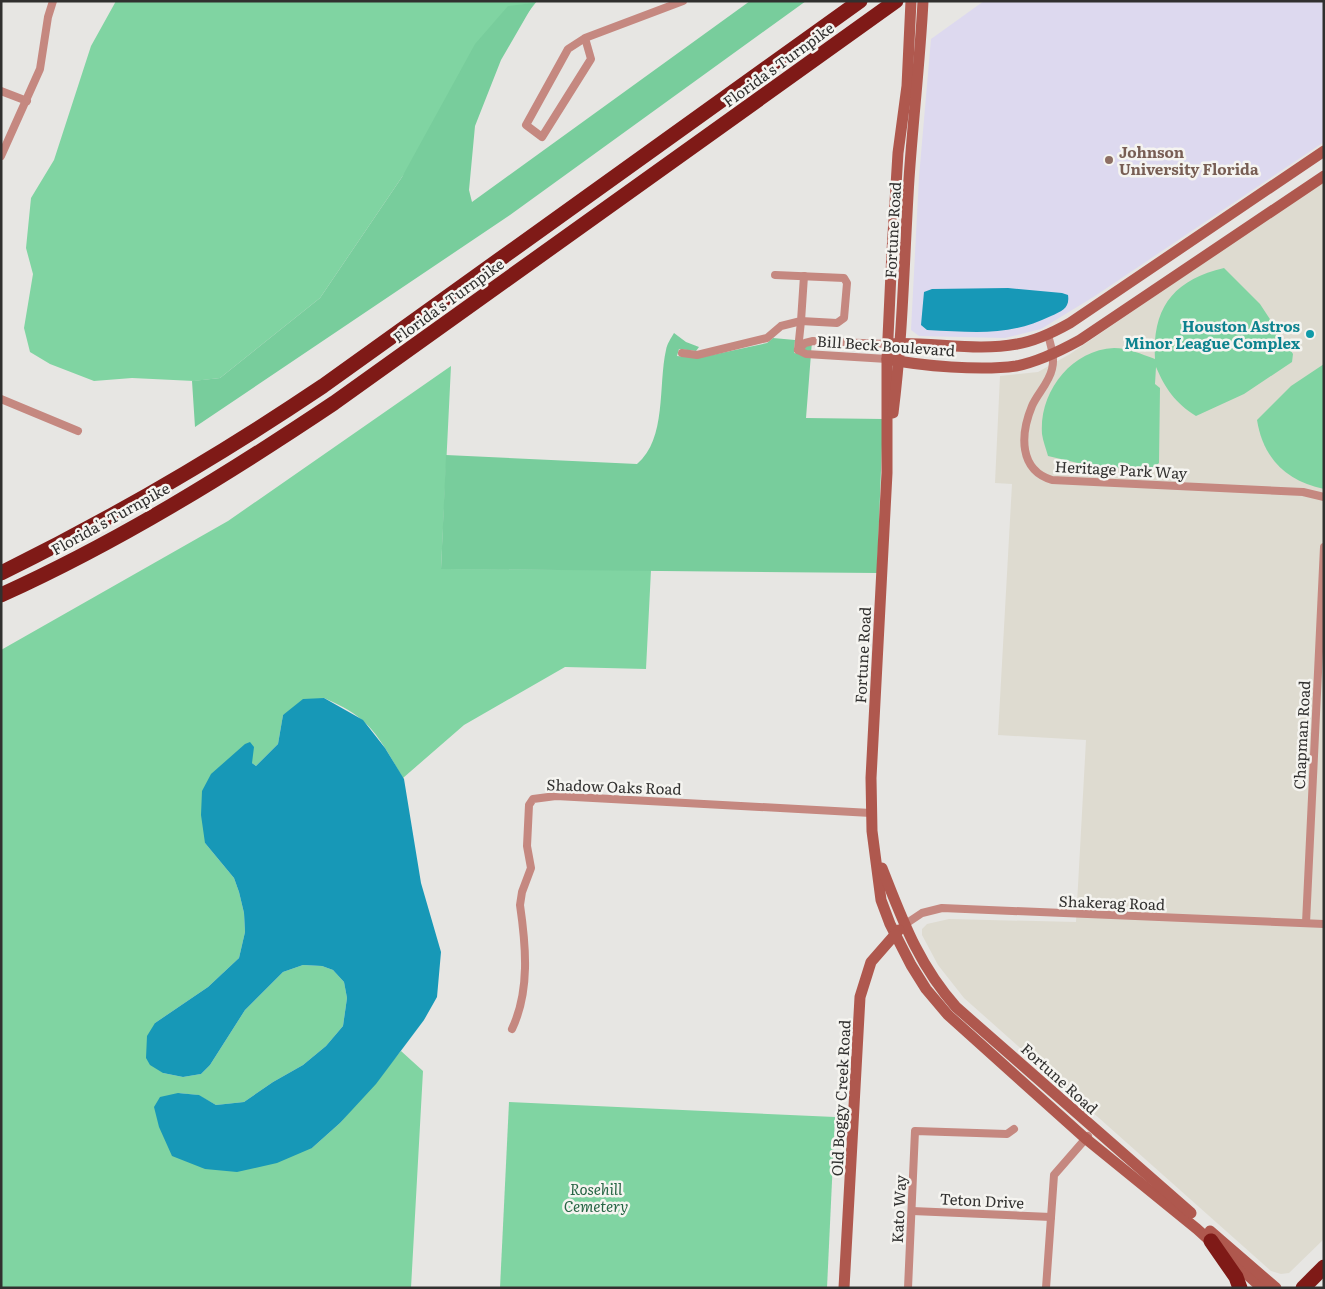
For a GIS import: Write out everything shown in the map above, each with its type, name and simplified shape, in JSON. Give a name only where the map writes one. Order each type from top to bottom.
[{"type":"highway","name":"Florida's Turnpike","points":[[1,573],[133,504],[261,428],[323,386],[860,1]]},
{"type":"highway","name":"Florida's Turnpike","points":[[1,595],[143,522],[280,440],[896,1]]},
{"type":"highway","points":[[1211,1241],[1236,1277],[1240,1288]]},
{"type":"highway","points":[[1302,1288],[1324,1267]]},
{"type":"main road","name":"Fortune Road","points":[[911,1],[907,86],[898,153],[887,344],[888,459],[871,813],[881,900],[895,934],[926,988],[948,1015],[1085,1138],[1211,1241],[1262,1288]]},
{"type":"main road","name":"Fortune Road","points":[[888,459],[901,343],[905,252],[923,3]]},
{"type":"main road","name":"Bill Beck Boulevard","points":[[887,344],[1000,346],[1017,344],[1048,335],[1070,323],[1324,151]]},
{"type":"main road","name":"Bill Beck Boulevard","points":[[887,359],[899,362],[1017,366],[1053,354],[1080,340],[1324,176]]},
{"type":"main road","name":"Fortune Road","points":[[875,852],[904,925],[936,985],[956,1007],[1276,1288]]},
{"type":"main road","name":"Old Boggy Creek Road","points":[[844,1288],[860,997],[871,962],[904,925]]},
{"type":"street","points":[[1,156],[40,69],[48,17],[53,1]]},
{"type":"street","points":[[585,38],[591,59],[542,137],[526,125],[568,49],[585,38],[684,1]]},
{"type":"street","points":[[1,91],[27,101]]},
{"type":"street","points":[[892,251],[905,252]]},
{"type":"street","points":[[682,353],[697,355],[767,338],[781,326],[801,321],[841,322],[844,318],[847,284],[844,278],[775,274]]},
{"type":"street","points":[[798,350],[804,276]]},
{"type":"street","name":"Heritage Park Way","points":[[1048,335],[1053,354],[1052,371],[1032,406],[1025,434],[1024,451],[1030,466],[1039,476],[1052,480],[1303,492],[1324,497]]},
{"type":"street","name":"Bill Beck Boulevard","points":[[887,344],[813,341],[805,343],[798,350],[806,354],[887,359]]},
{"type":"street","points":[[1,398],[78,431]]},
{"type":"street","name":"Chapman Road","points":[[1306,923],[1324,547]]},
{"type":"street","name":"Shadow Oaks Road","points":[[512,1029],[521,1011],[524,989],[520,905],[522,892],[531,868],[528,846],[530,805],[533,798],[556,796],[871,813]]},
{"type":"street","name":"Shakerag Road","points":[[904,925],[922,913],[942,908],[1324,924]]},
{"type":"street","name":"Kato Way","points":[[908,1288],[915,1131],[1007,1134],[1014,1129]]},
{"type":"street","points":[[1046,1288],[1054,1175],[1094,1129]]},
{"type":"street","name":"Teton Drive","points":[[912,1210],[1051,1217]]},
{"type":"shaded area","name":"Johnson University Florida","points":[[984,1],[1324,1],[1324,142],[1095,296],[1041,329],[1005,338],[919,336],[911,330],[919,177],[931,39]]},
{"type":"shaded area","points":[[1324,181],[1324,1239],[1289,1273],[1281,1274],[1271,1271],[964,998],[938,965],[922,935],[922,929],[927,924],[949,919],[1076,922],[1086,740],[998,735],[1012,484],[995,483],[1000,376],[1038,372],[1070,354]]},
{"type":"green space","points":[[116,1],[537,1],[402,177],[320,298],[220,378],[194,381],[132,378],[94,381],[50,364],[30,352],[24,328],[33,274],[26,248],[31,198],[54,160],[91,46]]},
{"type":"green space","points":[[750,1],[806,1],[510,215],[195,427],[192,381],[220,378],[320,298],[402,177],[475,44],[508,6],[534,3],[501,60],[475,126],[469,190],[472,202]]},
{"type":"green space","points":[[1224,268],[1260,304],[1293,354],[1292,362],[1244,394],[1196,416],[1182,406],[1172,394],[1163,382],[1156,367],[1155,384],[1160,388],[1159,463],[1152,469],[1095,467],[1048,456],[1042,434],[1042,418],[1052,389],[1061,376],[1084,356],[1114,348],[1124,349],[1155,359],[1157,325],[1162,311],[1170,298],[1179,288],[1192,280]]},
{"type":"green space","points":[[674,333],[686,342],[699,347],[696,351],[679,349],[677,356],[698,358],[767,343],[773,338],[795,340],[794,353],[802,354],[803,340],[812,341],[806,418],[883,419],[877,573],[441,569],[446,455],[637,464],[647,453],[653,441],[660,411],[666,350]]},
{"type":"green space","points":[[1324,364],[1324,489],[1298,480],[1278,466],[1265,446],[1257,420],[1291,386]]},
{"type":"green space","points":[[451,366],[441,569],[651,570],[646,669],[565,667],[464,725],[403,778],[374,733],[358,716],[344,708],[324,698],[283,715],[278,744],[256,766],[252,763],[252,751],[205,843],[234,878],[239,892],[244,913],[245,932],[239,958],[208,987],[155,1023],[163,1073],[183,1077],[201,1074],[210,1065],[245,1010],[283,972],[303,965],[322,966],[333,970],[344,982],[347,998],[343,1026],[326,1046],[303,1065],[273,1082],[244,1102],[216,1105],[198,1095],[178,1093],[312,1148],[340,1123],[401,1051],[423,1071],[411,1288],[1,1288],[1,650],[228,521]]},
{"type":"green space","name":"Rosehill Cemetery","points":[[509,1102],[835,1117],[827,1288],[500,1288]]},
{"type":"water","points":[[1008,288],[1062,293],[1068,295],[1068,303],[1062,311],[1035,323],[1005,330],[976,332],[927,330],[921,325],[924,292],[932,289]]},
{"type":"water","points":[[324,698],[363,720],[385,748],[404,779],[421,883],[441,952],[437,997],[424,1020],[376,1084],[340,1123],[312,1148],[277,1163],[237,1172],[205,1169],[172,1156],[159,1127],[154,1107],[160,1097],[178,1093],[199,1095],[216,1105],[244,1102],[273,1082],[303,1065],[326,1046],[343,1026],[347,998],[344,982],[333,970],[322,966],[303,965],[283,972],[245,1010],[210,1065],[201,1074],[183,1077],[163,1073],[150,1065],[146,1058],[147,1036],[155,1023],[208,987],[239,958],[245,932],[244,913],[234,878],[205,843],[201,815],[202,791],[211,774],[245,744],[250,742],[254,747],[252,763],[256,766],[278,744],[283,715],[303,699]]},
{"type":"place","name":"Johnson University Florida","points":[[1109,160]]},
{"type":"place","name":"Houston Astros Minor League Complex","points":[[1310,334]]}]
